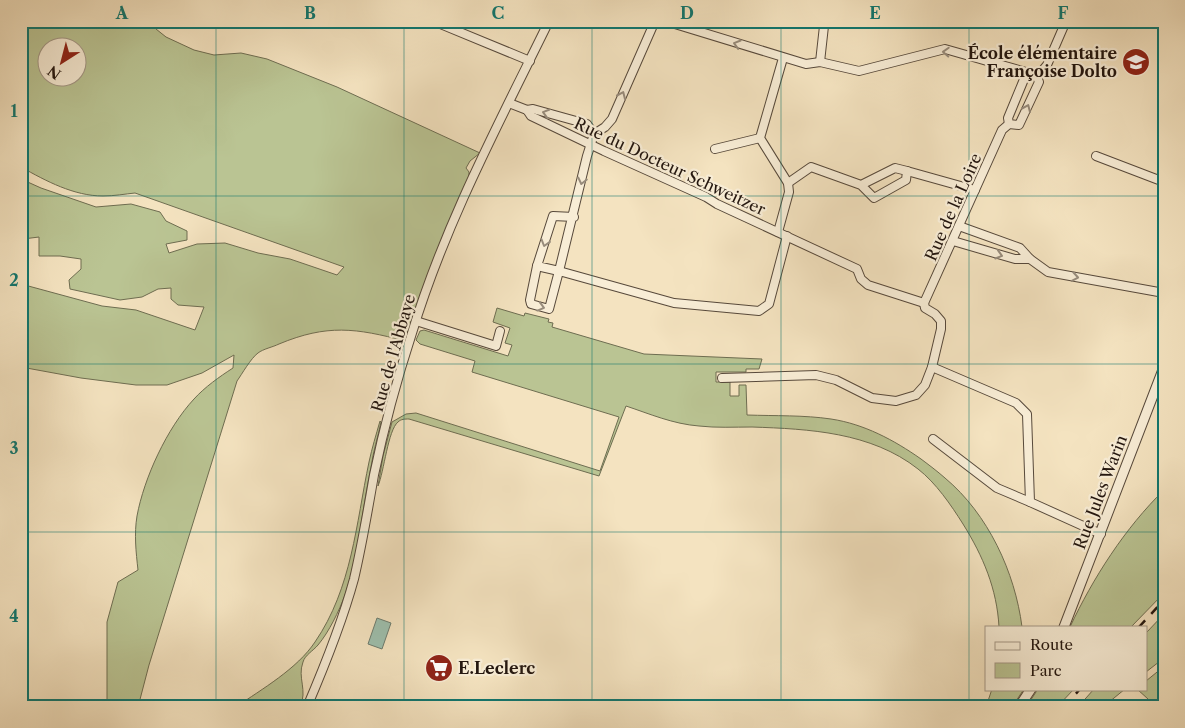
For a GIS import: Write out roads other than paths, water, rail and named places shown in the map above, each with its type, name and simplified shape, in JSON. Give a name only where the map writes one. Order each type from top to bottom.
[{"type":"street","points":[[433,21],[530,60]]},
{"type":"street","name":"Rue de l'Abbaye","points":[[306,707],[331,650],[353,580],[375,473],[390,412],[426,290],[486,147],[509,104],[548,21]]},
{"type":"street","points":[[594,134],[605,127],[612,119],[655,21]]},
{"type":"street","points":[[666,21],[806,64],[820,62],[859,70],[945,49],[1027,72],[1037,77],[1047,65],[1066,21]]},
{"type":"street","points":[[820,62],[826,21]]},
{"type":"street","points":[[778,232],[789,192],[788,183],[760,138],[783,58]]},
{"type":"street","name":"Rue de la Loire","points":[[1009,124],[1008,118],[1027,72]]},
{"type":"street","name":"Rue de la Loire","points":[[924,304],[1002,130],[1009,124],[1019,125],[1038,82],[1037,77]]},
{"type":"street","name":"Rue du Docteur Schweitzer","points":[[509,104],[527,110],[531,116],[592,146],[677,185],[706,196],[717,204],[857,268],[861,279],[868,285],[924,304]]},
{"type":"street","points":[[527,110],[533,109],[587,124],[594,134],[592,146],[587,156],[574,216],[549,309],[531,304],[530,300],[538,266],[553,216],[574,216]]},
{"type":"street","points":[[715,149],[760,138]]},
{"type":"street","points":[[1096,156],[1164,182]]},
{"type":"street","points":[[788,183],[811,167],[861,185],[874,198],[906,180],[907,171]]},
{"type":"street","points":[[861,185],[895,168],[976,190]]},
{"type":"street","points":[[959,226],[1020,248],[1030,259],[1048,272],[1164,293]]},
{"type":"street","points":[[538,266],[674,303],[759,311],[769,304],[787,236]]},
{"type":"street","points":[[953,241],[1015,259],[1030,259]]},
{"type":"street","points":[[722,378],[816,375],[836,380],[872,398],[896,401],[916,395],[925,385],[932,367],[941,329],[941,321],[935,314],[925,308],[924,304]]},
{"type":"street","points":[[416,321],[496,346],[500,331]]},
{"type":"street","points":[[932,367],[1016,403],[1027,414],[1030,502]]},
{"type":"street","name":"Rue Jules Warin","points":[[1064,626],[1164,367]]},
{"type":"street","points":[[933,439],[997,488],[1101,534]]},
{"type":"street","points":[[1019,707],[1030,690]]},
{"type":"railway","points":[[1140,626],[1164,600]]},
{"type":"railway","points":[[1064,707],[1079,690]]},
{"type":"place","name":"École élémentaire Françoise Dolto","points":[[1136,62]]},
{"type":"place","name":"E.Leclerc","points":[[439,668]]}]
